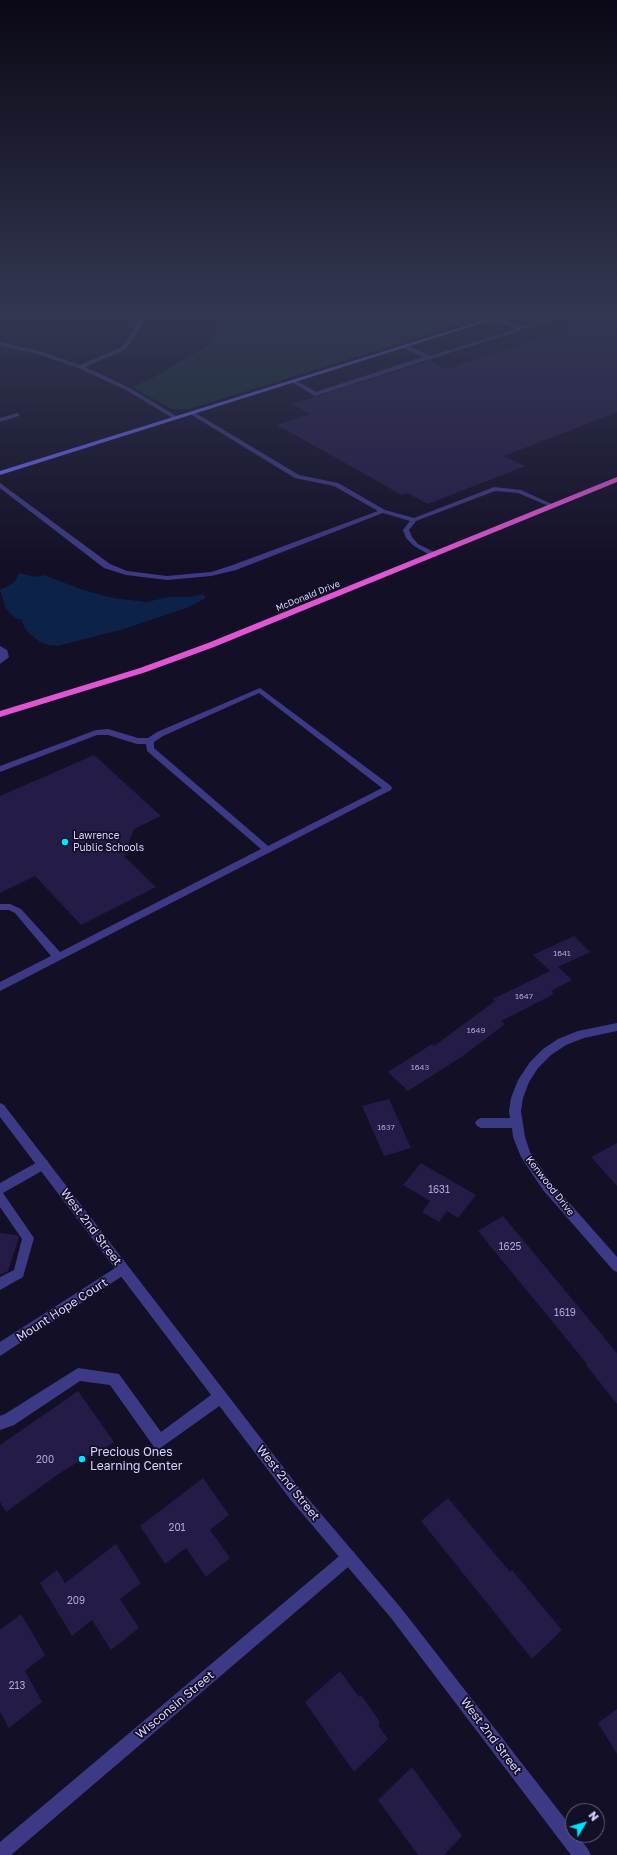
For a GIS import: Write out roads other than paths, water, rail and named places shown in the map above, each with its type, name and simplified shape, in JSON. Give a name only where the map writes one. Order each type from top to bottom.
[{"type":"highway","name":"McDonald Drive","points":[[0,714],[143,670],[225,640],[617,479]]},
{"type":"main road","points":[[0,473],[239,399]]},
{"type":"street","points":[[144,399],[176,418]]},
{"type":"street","points":[[192,413],[297,477],[336,484],[383,511],[414,520]]},
{"type":"street","points":[[0,420],[17,415]]},
{"type":"street","points":[[0,485],[107,566],[126,573],[167,578],[211,574],[233,568],[383,511]]},
{"type":"street","points":[[433,555],[416,545],[409,538],[406,530],[414,520],[494,489],[519,491],[553,506]]},
{"type":"street","points":[[0,648],[4,652],[5,657],[0,662]]},
{"type":"street","points":[[0,769],[96,733],[108,732],[137,741],[150,741],[160,734],[260,690],[388,788],[58,957],[2,982]]},
{"type":"street","points":[[150,741],[150,749],[267,850]]},
{"type":"street","points":[[0,907],[10,907],[18,911],[58,957]]},
{"type":"street","name":"Kenwood Drive","points":[[617,1028],[582,1034],[562,1042],[547,1052],[534,1065],[524,1080],[515,1111],[519,1137],[525,1154],[538,1173],[617,1266]]},
{"type":"street","name":"West 2nd Street","points":[[0,1108],[220,1397],[296,1494],[396,1613],[582,1855]]},
{"type":"street","points":[[481,1123],[516,1123]]},
{"type":"street","points":[[0,1189],[43,1164]]},
{"type":"street","points":[[0,1197],[28,1238],[19,1273],[0,1284]]},
{"type":"street","name":"Mount Hope Court","points":[[0,1350],[123,1269]]},
{"type":"street","points":[[0,1423],[9,1420],[78,1374],[114,1379],[159,1442],[220,1397]]},
{"type":"street","name":"Wisconsin Street","points":[[0,1854],[349,1557]]},
{"type":"water","points":[[19,573],[35,577],[44,575],[83,590],[113,598],[146,602],[169,597],[190,597],[203,594],[206,598],[189,607],[124,629],[57,646],[48,645],[40,642],[28,632],[24,627],[22,620],[15,618],[6,609],[0,590],[15,582]]},
{"type":"place","name":"Lawrence Public Schools","points":[[65,842]]},
{"type":"place","name":"Precious Ones Learning Center","points":[[82,1459]]}]
